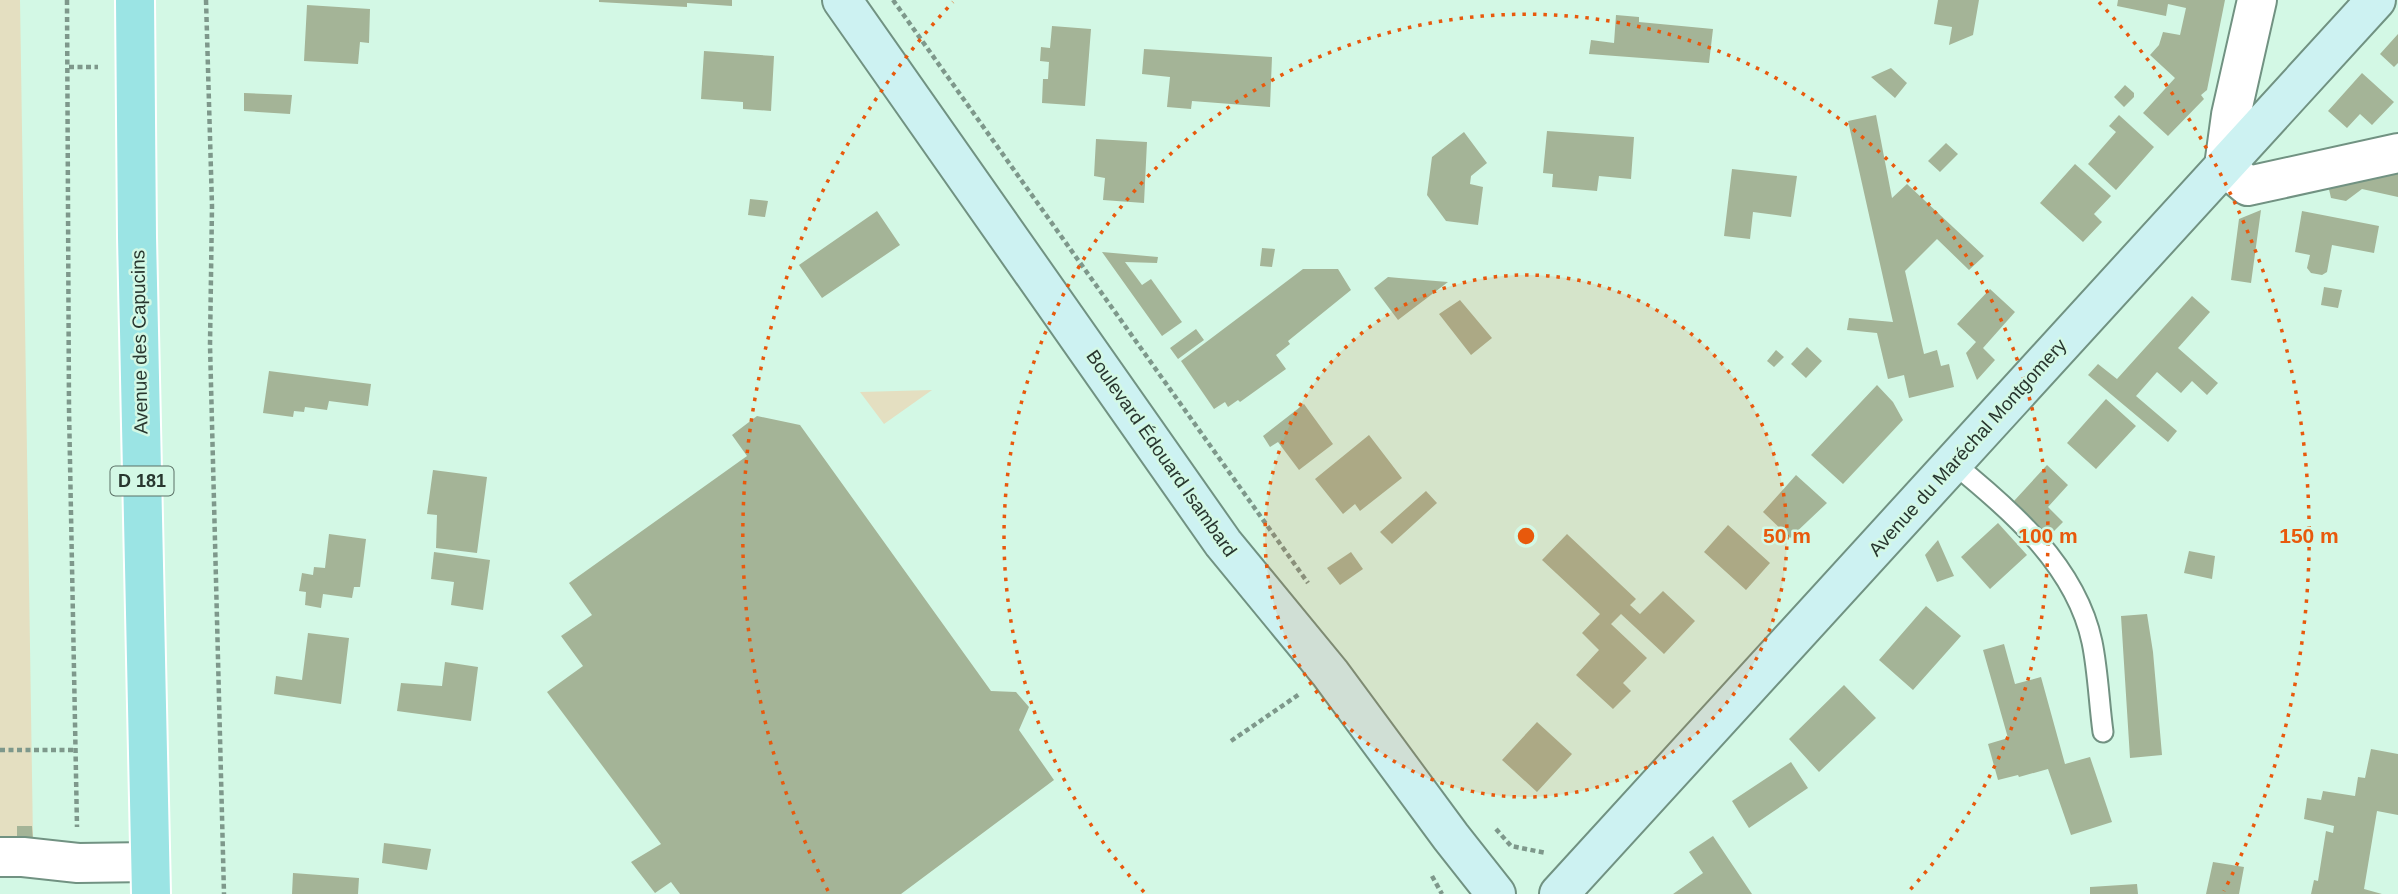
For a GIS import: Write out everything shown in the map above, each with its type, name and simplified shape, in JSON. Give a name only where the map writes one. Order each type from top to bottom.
[{"type":"main road","name":"Avenue des Capucins","points":[[135,0],[150,878]]},
{"type":"main road","name":"Boulevard Édouard Isambard","points":[[842,0],[1223,542],[1330,673],[1451,838],[1496,894]]},
{"type":"main road","name":"Avenue du Maréchal Montgomery","points":[[1559,894],[2376,0]]},
{"type":"street","points":[[2257,0],[2231,115],[2224,166],[2248,186],[2398,153]]},
{"type":"street","points":[[0,857],[78,863],[150,878]]},
{"type":"lane","points":[[1953,463],[2038,541],[2073,592],[2091,640],[2103,732]]},
{"type":"path","points":[[67,0],[69,396],[78,863]]},
{"type":"path","points":[[206,0],[212,193],[211,345],[224,894]]},
{"type":"path","points":[[893,0],[1315,594]]},
{"type":"path","points":[[1231,741],[1330,673]]},
{"type":"path","points":[[0,750],[76,750]]},
{"type":"shaded area","points":[[0,0],[20,0],[33,840],[0,841]]},
{"type":"shaded area","points":[[932,390],[884,424],[860,392]]},
{"type":"building","points":[[599,0],[732,0],[732,6],[687,3],[687,7]]},
{"type":"building","points":[[1938,0],[1979,0],[1973,35],[1949,45],[1952,27],[1934,24]]},
{"type":"building","points":[[2118,0],[2225,0],[2207,90],[2201,95],[2204,99],[2168,136],[2143,113],[2175,78],[2150,55],[2159,45],[2163,32],[2180,35],[2186,8],[2168,4],[2166,16],[2117,6]]},
{"type":"building","points":[[307,5],[370,9],[369,43],[360,42],[358,64],[304,61]]},
{"type":"building","points":[[1616,15],[1639,17],[1639,22],[1713,29],[1709,63],[1589,54],[1591,40],[1614,43]]},
{"type":"building","points":[[1052,26],[1091,29],[1085,106],[1042,103],[1043,79],[1048,79],[1049,62],[1040,61],[1041,47],[1050,48]]},
{"type":"building","points":[[2398,34],[2398,63],[2394,67],[2380,54]]},
{"type":"building","points":[[1144,49],[1272,57],[1270,107],[1192,101],[1191,109],[1167,107],[1170,77],[1142,74]]},
{"type":"building","points":[[704,51],[774,56],[771,111],[743,109],[743,102],[701,99]]},
{"type":"building","points":[[1891,68],[1907,83],[1895,98],[1871,77]]},
{"type":"building","points":[[2362,73],[2394,102],[2372,125],[2360,114],[2347,128],[2328,111]]},
{"type":"building","points":[[2125,85],[2134,93],[2134,97],[2124,107],[2114,97]]},
{"type":"building","points":[[244,93],[292,95],[290,114],[244,111]]},
{"type":"building","points":[[1876,115],[1892,198],[1907,184],[1984,256],[1969,270],[1937,239],[1905,271],[1924,354],[1937,350],[1941,366],[1949,364],[1954,387],[1909,398],[1904,375],[1888,379],[1877,333],[1847,330],[1849,318],[1893,322],[1848,121]]},
{"type":"building","points":[[2119,115],[2154,147],[2116,190],[2088,164],[2116,132],[2109,126]]},
{"type":"building","points":[[1547,131],[1634,137],[1631,179],[1599,176],[1597,191],[1552,187],[1553,174],[1543,173]]},
{"type":"building","points":[[1464,132],[1487,163],[1471,176],[1470,184],[1483,187],[1478,225],[1446,221],[1427,195],[1432,157]]},
{"type":"building","points":[[1096,139],[1147,142],[1144,203],[1103,200],[1105,178],[1094,176]]},
{"type":"building","points":[[1946,143],[1958,154],[1940,172],[1928,161]]},
{"type":"building","points":[[2075,164],[2111,196],[2094,214],[2102,222],[2083,242],[2040,203]]},
{"type":"building","points":[[2398,166],[2398,197],[2362,189],[2346,201],[2331,198],[2328,185]]},
{"type":"building","points":[[1732,169],[1797,176],[1791,217],[1753,212],[1750,239],[1724,236]]},
{"type":"building","points":[[750,199],[768,201],[765,217],[748,215]]},
{"type":"building","points":[[2261,210],[2251,283],[2231,280],[2239,219]]},
{"type":"building","points":[[877,211],[900,245],[822,298],[799,265]]},
{"type":"building","points":[[2302,211],[2379,226],[2374,253],[2332,245],[2327,272],[2322,275],[2311,273],[2307,268],[2310,255],[2295,252]]},
{"type":"building","points":[[1262,248],[1275,249],[1272,267],[1260,266]]},
{"type":"building","points":[[1102,252],[1158,257],[1157,263],[1125,262],[1142,285],[1151,279],[1182,322],[1162,336]]},
{"type":"building","points":[[1303,269],[1338,269],[1351,290],[1288,341],[1290,344],[1276,355],[1286,369],[1240,402],[1238,400],[1228,407],[1225,402],[1214,409],[1181,361]]},
{"type":"building","points":[[1388,277],[1448,282],[1398,320],[1374,288]]},
{"type":"building","points":[[2324,287],[2342,290],[2338,308],[2321,305]]},
{"type":"building","points":[[1990,289],[2015,312],[1983,348],[1995,360],[1977,380],[1966,353],[1976,342],[1957,324]]},
{"type":"building","points":[[2192,296],[2210,312],[2178,348],[2218,383],[2207,395],[2192,381],[2181,393],[2157,372],[2136,396],[2177,431],[2168,442],[2088,375],[2098,364],[2117,379]]},
{"type":"building","points":[[1460,300],[1492,338],[1471,355],[1439,314]]},
{"type":"building","points":[[1196,329],[1204,340],[1178,359],[1170,348]]},
{"type":"building","points":[[1807,347],[1822,361],[1806,378],[1791,364]]},
{"type":"building","points":[[1776,350],[1784,357],[1774,367],[1767,361]]},
{"type":"building","points":[[269,371],[371,384],[368,406],[329,401],[327,410],[305,407],[304,412],[294,411],[293,417],[263,413]]},
{"type":"building","points":[[1877,385],[1893,402],[1903,420],[1843,484],[1811,455]]},
{"type":"building","points":[[2106,399],[2136,426],[2096,469],[2067,443]]},
{"type":"building","points":[[1304,404],[1333,444],[1299,470],[1278,442],[1270,447],[1263,436]]},
{"type":"building","points":[[757,416],[800,425],[991,691],[1016,692],[1029,707],[1019,730],[1054,780],[901,894],[680,894],[671,882],[655,893],[631,862],[661,844],[547,692],[583,666],[561,636],[592,615],[569,583],[747,456],[732,435]]},
{"type":"building","points":[[1369,435],[1402,478],[1360,511],[1355,504],[1343,514],[1315,479]]},
{"type":"building","points":[[2047,465],[2068,485],[2048,507],[2063,522],[2049,536],[2014,501]]},
{"type":"building","points":[[433,470],[487,477],[477,553],[436,548],[437,515],[427,514]]},
{"type":"building","points":[[1796,475],[1827,503],[1790,538],[1763,512]]},
{"type":"building","points":[[1426,491],[1437,503],[1392,544],[1380,532]]},
{"type":"building","points":[[1998,523],[2027,555],[1990,589],[1961,557]]},
{"type":"building","points":[[1728,525],[1770,563],[1746,590],[1704,552]]},
{"type":"building","points":[[329,534],[366,539],[360,587],[354,587],[352,598],[323,594],[321,608],[305,605],[306,592],[299,591],[302,573],[313,575],[314,567],[325,568]]},
{"type":"building","points":[[1567,534],[1636,599],[1630,605],[1640,614],[1663,591],[1695,621],[1664,654],[1621,614],[1611,624],[1647,658],[1623,683],[1631,691],[1613,709],[1576,675],[1599,650],[1582,633],[1600,614],[1542,560]]},
{"type":"building","points":[[1938,540],[1954,576],[1937,582],[1925,555]]},
{"type":"building","points":[[2189,551],[2215,556],[2212,579],[2184,573]]},
{"type":"building","points":[[434,552],[490,560],[483,610],[451,605],[454,582],[431,579]]},
{"type":"building","points":[[1351,552],[1363,569],[1340,585],[1327,568]]},
{"type":"building","points":[[1926,606],[1961,636],[1913,690],[1879,660]]},
{"type":"building","points":[[2147,614],[2162,755],[2130,758],[2121,616]]},
{"type":"building","points":[[308,633],[349,638],[341,704],[274,694],[276,676],[302,680]]},
{"type":"building","points":[[2004,644],[2015,684],[2041,677],[2065,764],[2090,757],[2112,822],[2071,835],[2048,769],[1998,780],[1988,744],[2008,738],[1983,650]]},
{"type":"building","points":[[445,662],[478,667],[471,721],[397,711],[401,683],[442,686]]},
{"type":"building","points":[[1844,685],[1876,718],[1819,772],[1789,739]]},
{"type":"building","points":[[1537,722],[1572,754],[1537,792],[1502,760]]},
{"type":"building","points":[[2371,749],[2398,754],[2398,815],[2377,811],[2364,889],[2382,894],[2311,894],[2314,880],[2318,881],[2326,831],[2333,833],[2334,826],[2304,819],[2307,798],[2321,800],[2323,791],[2355,796],[2358,777],[2365,778]]},
{"type":"building","points":[[1791,762],[1808,788],[1749,828],[1732,801]]},
{"type":"building","points":[[17,826],[32,826],[33,840],[17,841]]},
{"type":"building","points":[[1713,836],[1752,894],[1673,894],[1703,873],[1689,852]]},
{"type":"building","points":[[384,843],[431,849],[427,870],[382,863]]},
{"type":"building","points":[[2213,862],[2244,867],[2239,894],[2206,894]]},
{"type":"building","points":[[293,873],[359,878],[358,894],[292,894]]},
{"type":"building","points":[[2137,884],[2138,894],[2090,894],[2090,887]]}]
